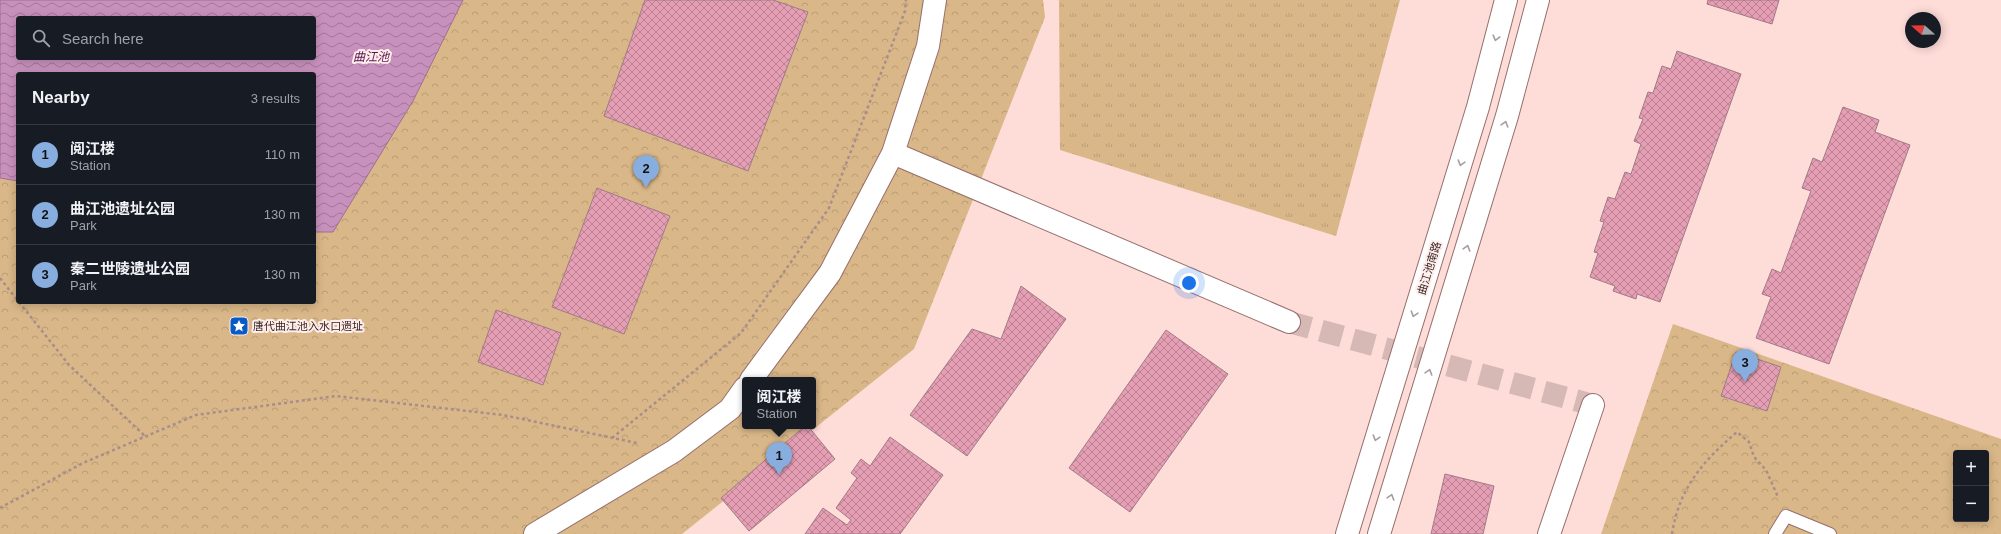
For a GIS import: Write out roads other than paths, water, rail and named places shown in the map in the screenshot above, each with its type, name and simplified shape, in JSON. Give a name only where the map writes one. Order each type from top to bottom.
[{"type":"street","points":[[753,377],[830,273],[893,153],[928,46],[935,0]]},
{"type":"street","name":"曲江池南路","points":[[1347,534],[1478,107],[1506,0]]},
{"type":"street","points":[[1379,534],[1507,116],[1538,0]]},
{"type":"street","points":[[893,153],[1289,322]]},
{"type":"street","points":[[535,534],[674,451],[730,409],[742,392]]},
{"type":"street","points":[[1549,534],[1593,405]]},
{"type":"lane","points":[[1775,534],[1786,516],[1830,534]]},
{"type":"water","name":"曲江池","points":[[0,0],[463,0],[413,101],[333,232],[316,232],[316,72],[16,72],[16,181],[0,178]]},
{"type":"tunnel","points":[[1289,322],[1593,405]]},
{"type":"place","name":"曲江池遗址公园","points":[[646,188]]},
{"type":"place","name":"唐代曲江池入水口遗址","points":[[239,326]]},
{"type":"place","name":"秦二世陵遗址公园","points":[[1745,382]]},
{"type":"place","name":"阅江楼","points":[[779,475]]}]
